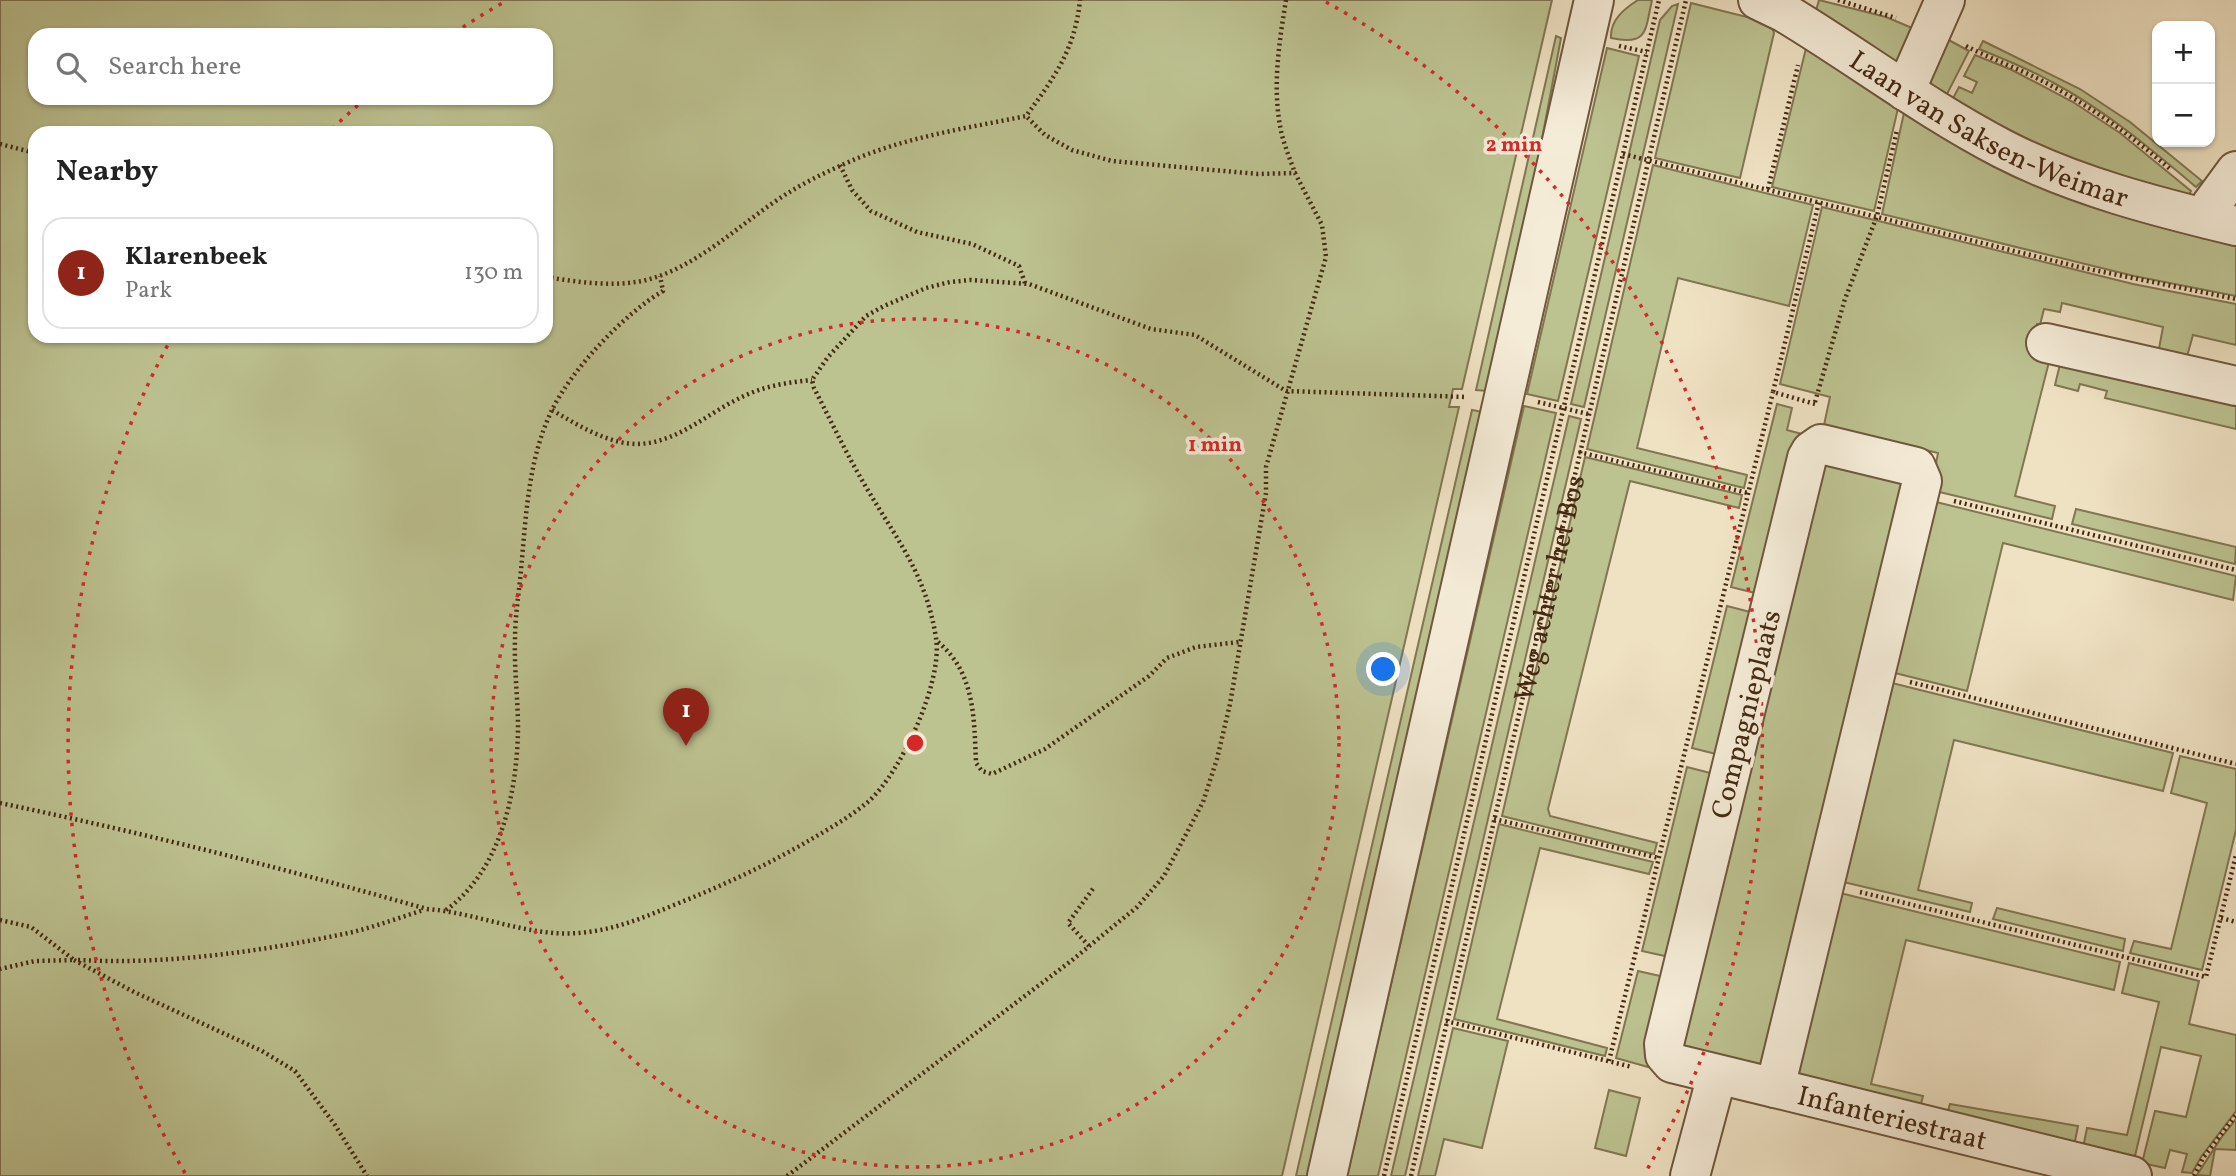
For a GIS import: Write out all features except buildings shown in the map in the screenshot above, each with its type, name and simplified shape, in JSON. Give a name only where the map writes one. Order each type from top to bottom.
[{"type":"street","points":[[1327,1176],[1594,0]]},
{"type":"street","name":"Laan van Saksen-Weimar","points":[[1758,0],[1785,13],[1905,91],[2005,150],[2115,194],[2218,217]]},
{"type":"street","points":[[1905,91],[1938,15]]},
{"type":"street","points":[[2218,217],[2236,172]]},
{"type":"street","points":[[2046,343],[2236,386]]},
{"type":"street","points":[[1672,1063],[1775,1088],[1922,481],[1916,467],[1821,444]]},
{"type":"street","name":"Compagnieplaats","points":[[1672,1063],[1665,1055],[1664,1044],[1807,458],[1811,451],[1821,444]]},
{"type":"street","points":[[1690,1176],[1717,1075]]},
{"type":"street","name":"Infanteriestraat","points":[[1775,1088],[2132,1176]]},
{"type":"path","points":[[553,278],[608,284],[660,276],[704,252],[788,192],[840,165],[880,149],[1026,116],[1057,74],[1078,16],[1080,0]]},
{"type":"path","points":[[787,1176],[1138,907],[1164,876],[1203,802],[1217,760],[1266,494],[1266,467],[1326,257],[1322,225],[1295,173],[1281,132],[1277,90],[1279,41],[1286,0]]},
{"type":"path","name":"Weg achter het Bos","points":[[1384,1176],[1659,0]]},
{"type":"path","name":"Weg achter het Bos","points":[[1411,1176],[1686,0]]},
{"type":"path","name":"Laan van Saksen-Weimar","points":[[1837,0],[1938,15],[2013,66],[2074,99],[2122,131],[2218,217]]},
{"type":"path","points":[[1768,189],[1807,28]]},
{"type":"path","points":[[1821,444],[1812,422],[1815,402],[1845,299],[1877,216],[1905,91]]},
{"type":"path","points":[[1026,116],[1045,135],[1072,150],[1112,160],[1258,174],[1295,173]]},
{"type":"path","points":[[0,144],[28,151]]},
{"type":"path","points":[[1623,154],[2133,280],[2236,299]]},
{"type":"path","points":[[840,165],[852,190],[871,211],[917,232],[972,244],[1008,260],[1019,266],[1025,284]]},
{"type":"path","points":[[1609,1061],[1819,202]]},
{"type":"path","points":[[446,910],[463,898],[475,884],[495,849],[506,814],[518,731],[515,638],[527,507],[536,461],[552,410],[595,350],[639,308],[663,291],[660,276]]},
{"type":"path","points":[[552,410],[586,430],[622,443],[649,442],[676,434],[744,396],[779,385],[812,380],[828,357],[856,326],[884,306],[926,288],[950,282],[1025,284],[1044,288],[1103,313],[1151,329],[1195,335],[1286,391],[1525,400],[1588,414]]},
{"type":"path","points":[[0,803],[138,832],[427,909],[446,910],[479,920],[548,932],[587,932],[629,924],[766,865],[835,825],[870,800],[882,786],[921,716],[933,679],[937,641],[927,595],[911,560],[862,479],[812,380]]},
{"type":"path","points":[[1773,392],[1815,402]]},
{"type":"path","points":[[1579,452],[1749,493]]},
{"type":"path","points":[[1919,492],[2236,570]]},
{"type":"path","points":[[937,641],[952,654],[967,681],[976,763],[982,771],[992,774],[1045,749],[1150,676],[1167,658],[1196,647],[1239,642]]},
{"type":"path","points":[[1875,673],[2236,764]]},
{"type":"path","points":[[1494,819],[1659,858]]},
{"type":"path","points":[[1824,883],[2206,977],[2236,855]]},
{"type":"path","points":[[1089,946],[1069,922],[1095,887]]},
{"type":"path","points":[[0,969],[35,961],[120,962],[252,950],[355,931],[427,909]]},
{"type":"path","points":[[2221,918],[2236,922]]},
{"type":"path","points":[[0,920],[31,927],[74,960],[134,992],[262,1051],[295,1071],[335,1125],[367,1176]]},
{"type":"path","points":[[1446,1021],[1649,1071],[1672,1063]]},
{"type":"path","points":[[2194,1176],[2203,1158],[2236,1115]]},
{"type":"green space","points":[[0,0],[1552,0],[1462,389],[1453,389],[1449,407],[1459,407],[1282,1176],[0,1176]]},
{"type":"green space","points":[[1638,0],[1652,0],[1643,34],[1632,40],[1611,38],[1615,20]]},
{"type":"green space","points":[[1819,0],[1886,17],[1917,30],[1897,65],[1815,14]]},
{"type":"green space","points":[[1691,3],[1771,23],[1774,33],[1740,178],[1655,158]]},
{"type":"green space","points":[[1678,4],[1584,407],[1571,404],[1660,20],[1672,6]]},
{"type":"green space","points":[[1556,36],[1561,38],[1525,229],[1488,391],[1476,390]]},
{"type":"green space","points":[[1945,38],[1969,51],[1945,98],[1931,86],[1930,80]]},
{"type":"green space","points":[[1983,41],[2080,89],[2130,122],[2152,140],[2152,147],[2161,147],[2202,181],[2196,187],[2127,131],[2072,93],[1979,49]]},
{"type":"green space","points":[[1807,44],[1899,104],[1874,211],[1772,187]]},
{"type":"green space","points":[[1607,48],[1639,56],[1558,401],[1527,394]]},
{"type":"green space","points":[[1975,55],[2012,70],[2073,102],[2120,133],[2191,191],[2187,198],[2119,179],[2010,134],[1951,102],[1959,87],[1972,93],[1977,82],[1964,76]]},
{"type":"green space","points":[[1905,108],[2236,240],[2236,296],[2134,276],[1882,214]]},
{"type":"green space","points":[[1653,165],[1813,205],[1789,306],[1678,278],[1637,448],[1747,475],[1744,488],[1587,449]]},
{"type":"green space","points":[[1822,207],[2133,284],[2236,304],[2236,345],[2193,335],[2186,360],[2158,354],[2163,327],[2062,303],[2060,312],[2044,309],[2029,352],[2050,358],[2015,496],[2055,506],[2052,519],[1931,490],[1938,453],[1824,425],[1830,397],[1780,384]]},
{"type":"green space","points":[[2061,360],[2236,403],[2236,429],[2105,398],[2107,391],[2080,384],[2078,391],[2055,385]]},
{"type":"green space","points":[[1777,404],[1792,408],[1787,430],[1802,434],[1763,595],[1731,587]]},
{"type":"green space","points":[[1524,406],[1556,413],[1378,1176],[1347,1176]]},
{"type":"green space","points":[[1472,410],[1483,412],[1308,1176],[1296,1176]]},
{"type":"green space","points":[[1569,416],[1581,419],[1405,1176],[1391,1176]]},
{"type":"green space","points":[[1585,457],[1742,495],[1739,508],[1630,481],[1548,809],[1550,816],[1657,843],[1654,854],[1502,816]]},
{"type":"green space","points":[[1818,462],[1911,483],[1767,1068],[1674,1045]]},
{"type":"green space","points":[[1928,500],[2236,576],[2233,600],[2003,543],[1967,691],[1887,671]]},
{"type":"green space","points":[[2076,509],[2236,547],[2235,564],[2072,524]]},
{"type":"green space","points":[[1727,606],[1758,614],[1724,756],[1692,748]]},
{"type":"green space","points":[[1884,681],[2173,753],[2163,791],[1954,740],[1918,890],[1972,903],[1970,912],[1835,880]]},
{"type":"green space","points":[[2180,756],[2236,769],[2236,830],[2202,970],[2130,953],[2134,941],[2171,949],[2207,803],[2171,793]]},
{"type":"green space","points":[[1687,767],[1718,775],[1674,958],[1642,951]]},
{"type":"green space","points":[[1499,824],[1653,862],[1649,874],[1540,848],[1497,1019],[1607,1048],[1605,1056],[1454,1019]]},
{"type":"green space","points":[[1832,891],[2120,962],[2114,990],[1906,940],[1871,1084],[1923,1096],[1920,1108],[1797,1077]]},
{"type":"green space","points":[[1997,908],[2125,939],[2123,951],[1993,919]]},
{"type":"green space","points":[[2129,963],[2199,981],[2189,1024],[2236,1035],[2236,1111],[2192,1173],[2182,1172],[2187,1154],[2170,1150],[2165,1168],[2142,1163],[2155,1111],[2186,1117],[2201,1056],[2161,1047],[2134,1160],[2083,1148],[2087,1128],[2127,1135],[2159,1002],[2122,993]]},
{"type":"green space","points":[[1638,971],[1669,978],[1648,1067],[1616,1058]]},
{"type":"green space","points":[[1453,1028],[1508,1041],[1482,1148],[1444,1139],[1435,1176],[1418,1176]]},
{"type":"green space","points":[[1609,1090],[1640,1098],[1626,1156],[1595,1148]]},
{"type":"green space","points":[[1950,1104],[2078,1126],[2074,1146],[1947,1114]]},
{"type":"green space","points":[[2236,1119],[2236,1150],[2215,1149],[2210,1176],[2197,1175],[2221,1138]]},
{"type":"place","name":"Klarenbeek","points":[[686,746]]}]
